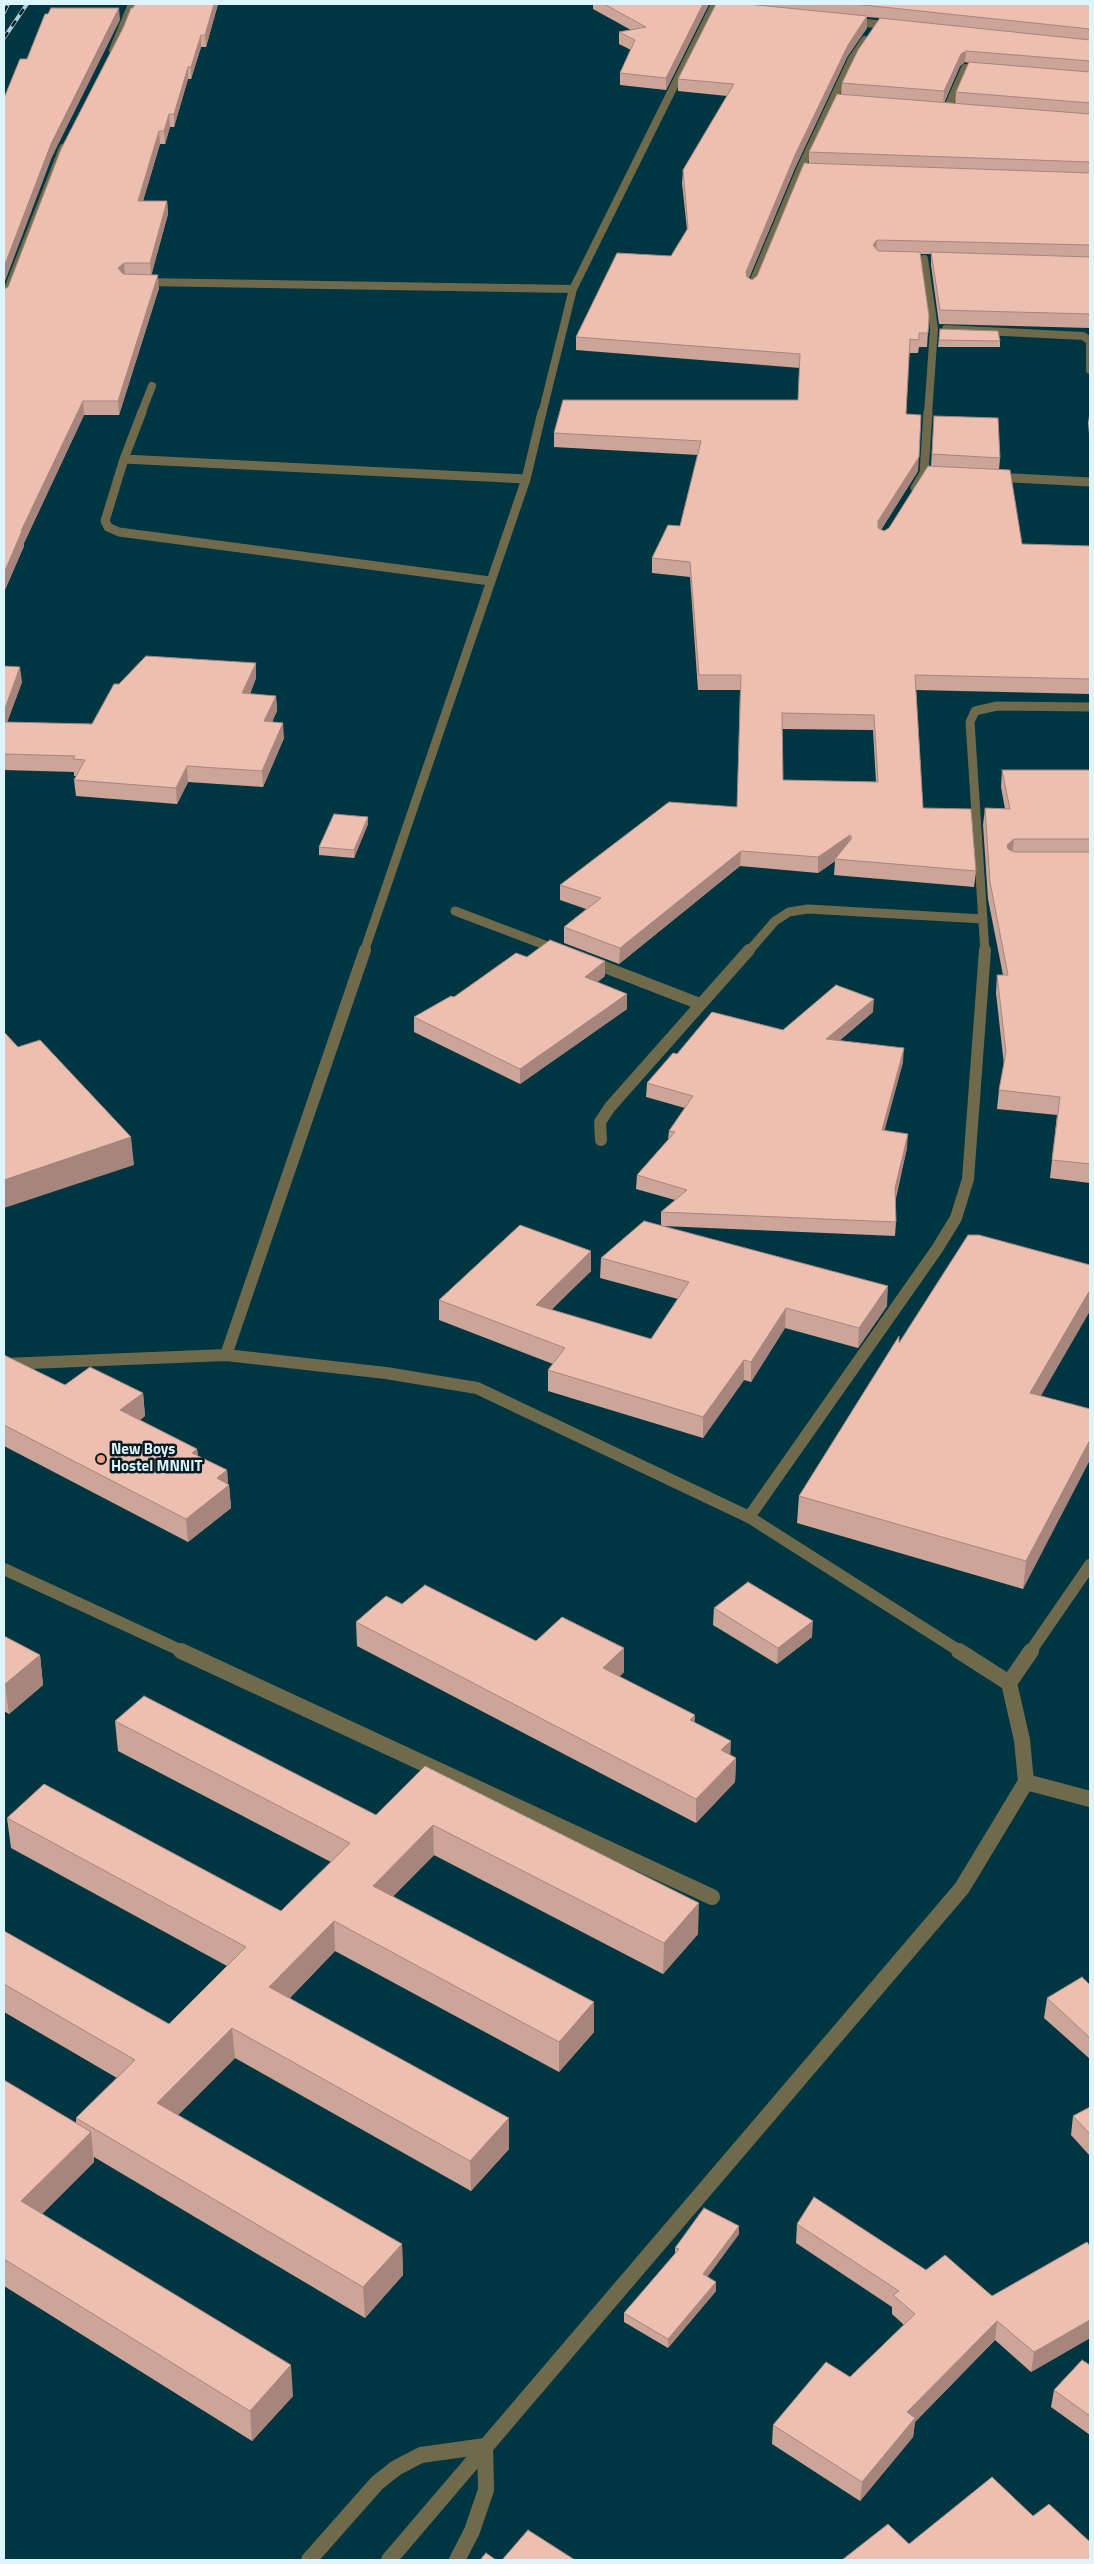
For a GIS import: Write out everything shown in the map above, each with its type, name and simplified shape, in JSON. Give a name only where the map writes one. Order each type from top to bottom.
[{"type":"street","points":[[110,55],[132,4]]},
{"type":"street","points":[[226,1355],[526,479],[572,289],[718,5]]},
{"type":"street","points":[[838,20],[896,26]]},
{"type":"street","points":[[751,286],[800,170],[852,59],[876,24]]},
{"type":"street","points":[[947,109],[966,68],[994,70]]},
{"type":"street","points":[[834,100],[844,101]]},
{"type":"street","points":[[937,108],[966,110]]},
{"type":"street","points":[[4,299],[57,159],[66,142]]},
{"type":"street","points":[[800,170],[810,170]]},
{"type":"street","points":[[909,498],[924,473],[934,328],[919,259],[934,259]]},
{"type":"street","points":[[135,282],[572,289]]},
{"type":"street","points":[[934,328],[1083,336],[1090,341],[1090,370]]},
{"type":"street","points":[[152,386],[124,459],[105,521],[108,527],[119,532],[490,581]]},
{"type":"street","points":[[124,459],[526,479]]},
{"type":"street","points":[[924,473],[934,474]]},
{"type":"street","points":[[983,476],[1090,482]]},
{"type":"street","points":[[749,1517],[937,1249],[956,1218],[968,1170],[982,998],[983,919],[970,722],[975,711],[997,706],[1090,706]]},
{"type":"street","points":[[601,1140],[600,1122],[610,1107],[776,921],[789,912],[808,909],[983,919]]},
{"type":"street","points":[[455,911],[700,1004]]},
{"type":"street","points":[[4,1364],[226,1355],[386,1373],[476,1388],[749,1517],[1009,1683],[1022,1740],[1026,1782],[962,1888],[389,2560]]},
{"type":"street","points":[[1009,1683],[1090,1565]]},
{"type":"street","points":[[4,1569],[712,1897]]},
{"type":"street","points":[[1026,1782],[1090,1799]]},
{"type":"street","points":[[309,2560],[377,2483],[396,2468],[421,2454],[485,2446]]},
{"type":"street","points":[[457,2560],[472,2531],[486,2490],[485,2446]]},
{"type":"building","points":[[135,4],[214,4],[205,35],[201,35],[191,67],[188,67],[174,114],[169,114],[164,131],[159,131],[138,201],[167,201],[150,263],[124,263],[118,268],[123,274],[158,275],[118,401],[83,401],[21,531],[4,573],[4,289],[8,287],[61,149],[123,28],[131,8]]},
{"type":"building","points":[[604,4],[703,4],[666,78],[620,73],[635,40],[619,32],[646,27]]},
{"type":"building","points":[[716,4],[747,4],[867,16],[848,45],[795,155],[746,272],[747,277],[752,280],[757,276],[804,163],[1090,173],[1090,245],[877,240],[873,245],[878,251],[920,252],[929,316],[928,333],[919,333],[919,340],[910,339],[906,414],[921,415],[919,457],[878,521],[878,528],[884,531],[889,528],[928,466],[1010,470],[1022,544],[1090,546],[1090,679],[915,675],[923,808],[971,809],[976,871],[835,859],[852,838],[850,835],[818,857],[741,851],[620,948],[564,927],[601,898],[560,885],[669,802],[737,807],[741,675],[699,675],[690,562],[652,558],[668,525],[680,526],[701,441],[554,433],[563,400],[798,400],[800,354],[576,337],[617,253],[671,256],[688,228],[683,170],[734,84],[678,79]],"holes":[[[782,713],[874,715],[878,782],[783,780]]]},
{"type":"building","points":[[854,4],[1090,4],[1090,29]]},
{"type":"building","points":[[51,8],[119,8],[51,144],[4,267],[4,98],[20,59],[27,59],[45,14],[48,14]]},
{"type":"building","points":[[880,18],[1090,40],[1090,61],[966,51],[961,54],[944,91],[842,83],[858,50]]},
{"type":"building","points":[[969,62],[1090,72],[1090,103],[956,92]]},
{"type":"building","points":[[837,94],[1090,114],[1090,162],[809,152]]},
{"type":"building","points":[[931,252],[1090,257],[1090,314],[940,310]]},
{"type":"building","points":[[940,329],[998,331],[1000,341],[939,340]]},
{"type":"building","points":[[934,416],[998,418],[1000,458],[932,454]]},
{"type":"building","points":[[146,656],[256,663],[242,693],[276,696],[264,721],[283,723],[262,771],[187,766],[176,788],[74,780],[85,760],[73,759],[75,756],[4,754],[4,722],[92,724],[114,684],[119,684]]},
{"type":"building","points":[[4,666],[20,667],[4,711]]},
{"type":"building","points":[[1002,770],[1090,770],[1090,839],[1014,839],[1007,845],[1008,849],[1014,852],[1090,852],[1090,1164],[1052,1160],[1060,1097],[999,1090],[1006,1052],[997,975],[1008,975],[990,882],[985,808],[1010,809]]},
{"type":"building","points":[[334,814],[368,817],[354,850],[319,847]]},
{"type":"building","points":[[550,940],[605,961],[585,977],[627,994],[520,1069],[414,1017],[451,996],[454,997],[516,953],[527,957]]},
{"type":"building","points":[[836,985],[874,999],[826,1039],[904,1048],[882,1130],[908,1134],[895,1188],[896,1222],[661,1212],[687,1190],[637,1175],[675,1132],[669,1131],[693,1096],[647,1083],[673,1053],[677,1054],[712,1012],[783,1030]]},
{"type":"building","points":[[4,1032],[18,1047],[40,1040],[131,1137],[4,1180]]},
{"type":"building","points":[[644,1221],[888,1286],[859,1328],[786,1308],[751,1362],[744,1360],[703,1417],[548,1370],[565,1348],[439,1300],[520,1225],[591,1251],[536,1305],[651,1339],[689,1282],[601,1258]]},
{"type":"building","points":[[968,1235],[979,1235],[1090,1265],[1090,1290],[1030,1393],[1090,1409],[1090,1440],[1026,1561],[799,1496],[899,1336],[899,1343]]},
{"type":"building","name":"New Boys Hostel MNNIT","points":[[4,1355],[65,1385],[90,1367],[143,1393],[120,1410],[197,1449],[192,1453],[227,1470],[217,1478],[229,1485],[186,1519],[4,1425]]},
{"type":"building","points":[[748,1582],[813,1621],[778,1648],[714,1608]]},
{"type":"building","points":[[425,1585],[536,1641],[562,1617],[624,1648],[603,1668],[695,1715],[690,1720],[731,1741],[721,1750],[736,1758],[696,1799],[356,1622],[386,1596],[402,1604]]},
{"type":"building","points":[[4,1636],[40,1655],[5,1684],[4,1683]]},
{"type":"building","points":[[144,1696],[376,1815],[425,1766],[699,1903],[664,1943],[433,1825],[373,1886],[594,2002],[559,2042],[334,1921],[269,1987],[509,2118],[470,2161],[232,2028],[157,2103],[402,2244],[363,2287],[76,2118],[135,2060],[4,1984],[4,1931],[169,2024],[246,1947],[7,1818],[44,1784],[281,1911],[350,1843],[115,1721]]},
{"type":"building","points":[[1082,1977],[1090,1985],[1090,2038],[1047,1998]]},
{"type":"building","points":[[4,2080],[91,2132],[21,2201],[291,2365],[250,2411],[4,2259]]},
{"type":"building","points":[[1090,2107],[1090,2134],[1073,2116]]},
{"type":"building","points":[[814,2197],[926,2270],[945,2255],[992,2296],[1087,2242],[1090,2246],[1090,2320],[1034,2352],[997,2321],[907,2412],[915,2418],[862,2482],[773,2425],[826,2362],[850,2377],[915,2314],[893,2295],[899,2291],[797,2224]]},
{"type":"building","points":[[704,2208],[739,2226],[703,2274],[716,2282],[668,2339],[624,2313],[679,2249],[675,2248]]},
{"type":"building","points":[[1082,2360],[1090,2365],[1090,2416],[1054,2390]]},
{"type":"building","points":[[992,2477],[1033,2516],[1049,2504],[1090,2542],[1090,2560],[842,2560],[888,2524],[909,2544]]},
{"type":"building","points":[[528,2530],[575,2560],[502,2560]]},
{"type":"building","points":[[486,2553],[496,2560],[480,2560]]},
{"type":"railway","points":[[4,12],[8,4]]},
{"type":"railway","points":[[4,38],[27,4]]},
{"type":"place","name":"New Boys Hostel MNNIT","points":[[101,1459]]}]
